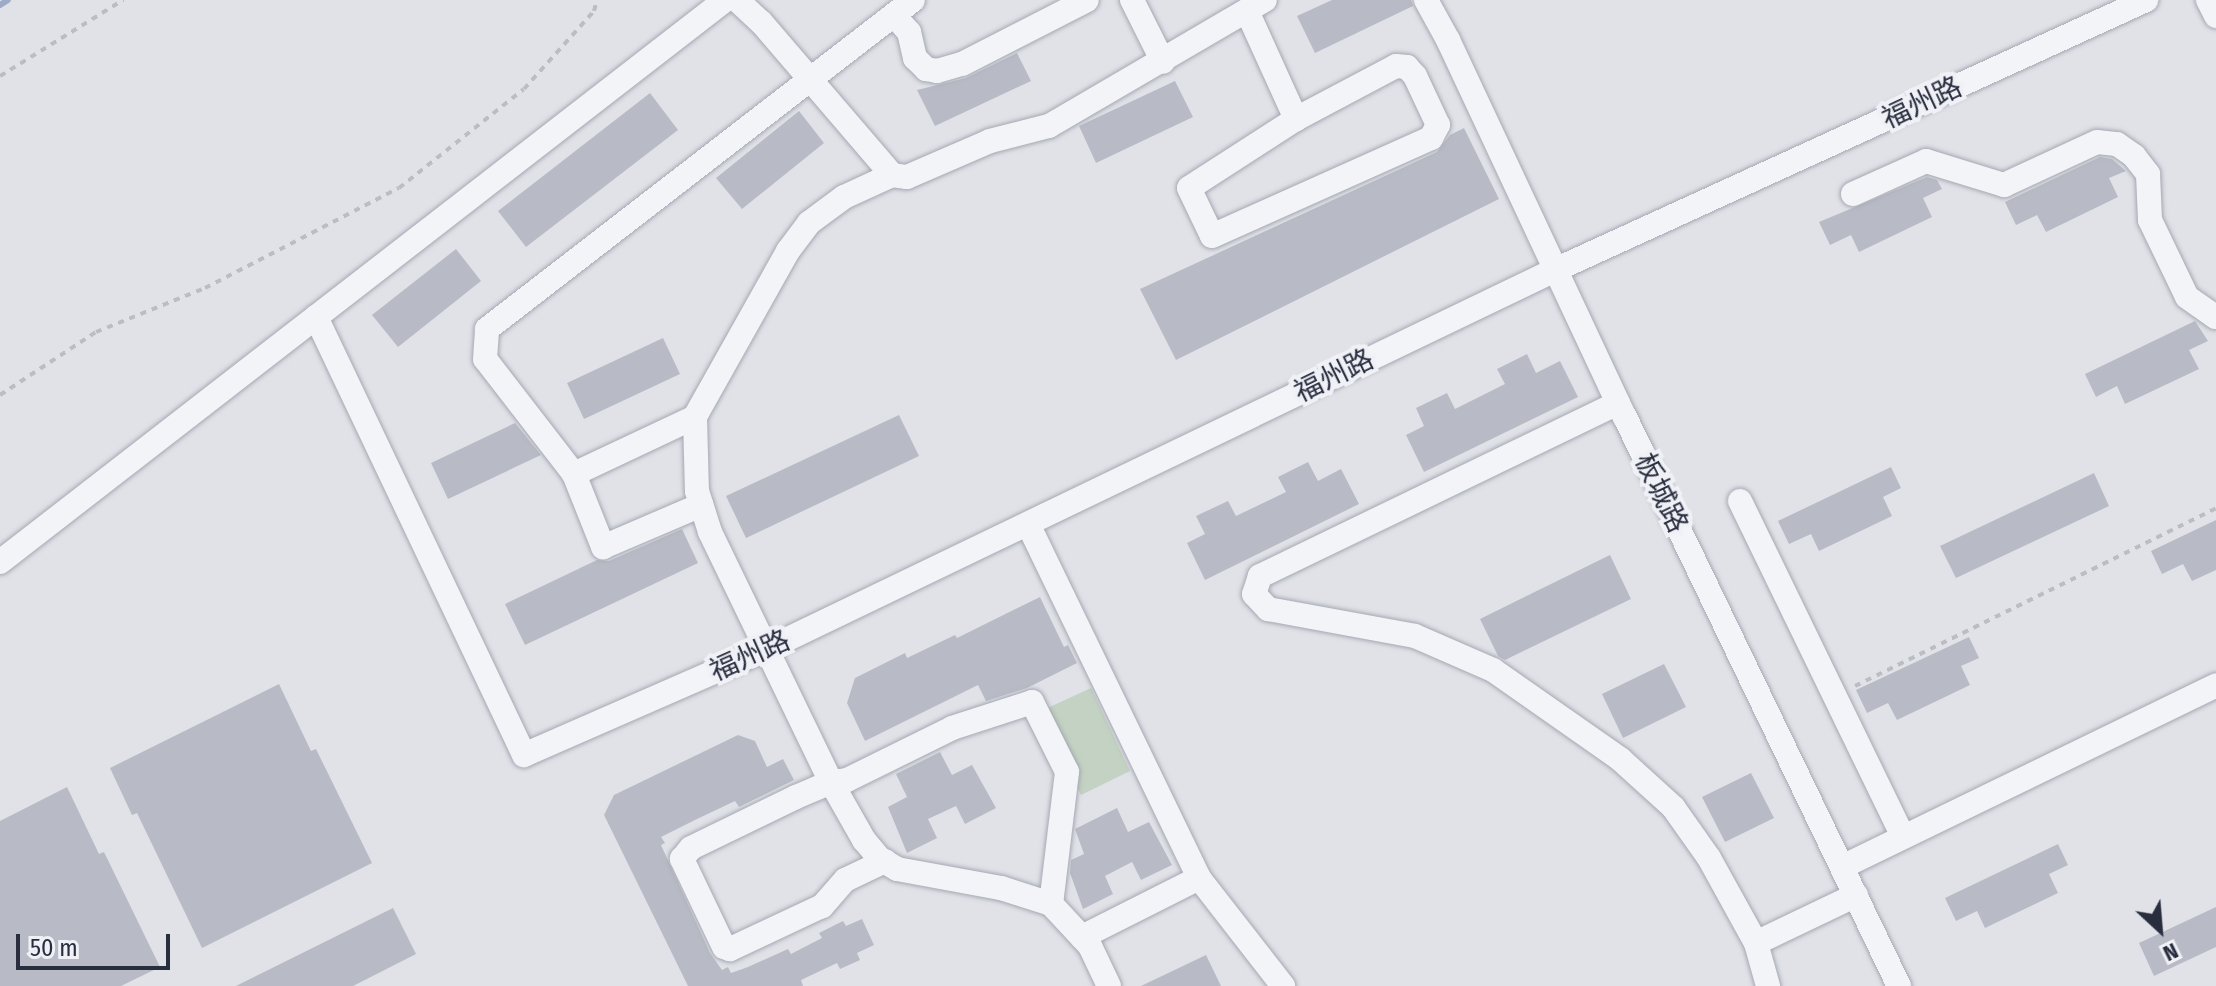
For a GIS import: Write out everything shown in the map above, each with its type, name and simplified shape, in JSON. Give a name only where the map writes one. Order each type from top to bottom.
[{"type":"street","points":[[0,562],[725,0]]},
{"type":"street","points":[[737,0],[892,175]]},
{"type":"street","points":[[701,505],[603,547],[574,474],[485,359],[487,329],[903,7],[915,58],[926,69],[937,71],[962,64],[1087,0]]},
{"type":"street","points":[[1132,0],[1163,62]]},
{"type":"street","name":"板城路","points":[[1426,0],[1448,40],[1618,403],[1899,986]]},
{"type":"street","name":"福州路","points":[[316,317],[524,755],[767,649],[1555,270],[2146,0]]},
{"type":"street","points":[[2208,0],[2216,16]]},
{"type":"street","points":[[1109,986],[1082,937],[1051,904],[1001,888],[897,869],[864,840],[831,782],[710,532],[697,491],[695,417],[788,251],[809,223],[844,197],[892,175],[907,177],[990,141],[1049,126],[1256,5],[1296,119]]},
{"type":"street","points":[[1396,66],[1407,67],[1415,76],[1438,125],[1431,138],[1212,236],[1189,188],[1296,119],[1396,66]]},
{"type":"street","points":[[1853,194],[1926,161],[2004,185],[2097,142],[2117,144],[2134,156],[2148,174],[2150,220],[2187,297],[2216,317]]},
{"type":"street","points":[[1618,403],[1260,576],[1254,594],[1268,609],[1415,636],[1493,670],[1620,759],[1673,807],[1709,858],[1756,943],[1768,986]]},
{"type":"street","points":[[574,474],[695,417]]},
{"type":"street","points":[[1740,501],[1903,836]]},
{"type":"street","points":[[1028,524],[1199,878],[1283,986]]},
{"type":"street","points":[[1842,867],[2216,685]]},
{"type":"street","points":[[885,861],[845,880],[822,906],[736,947],[724,947],[682,859],[684,854],[831,782],[847,780],[952,728],[1032,702],[1067,772],[1051,904]]},
{"type":"street","points":[[1082,937],[1199,878]]},
{"type":"street","points":[[1756,943],[1856,895]]},
{"type":"path","points":[[0,76],[123,0]]},
{"type":"path","points":[[0,395],[96,332],[205,288],[399,188],[524,89],[594,11],[597,0]]},
{"type":"path","points":[[1835,696],[2216,508]]},
{"type":"green space","points":[[1091,688],[1130,771],[1081,795],[1041,711]]},
{"type":"building","points":[[1332,0],[1411,0],[1413,6],[1315,53],[1297,16]]},
{"type":"building","points":[[1017,53],[1031,81],[935,126],[917,90],[966,78]]},
{"type":"building","points":[[1175,81],[1193,117],[1096,163],[1079,126]]},
{"type":"building","points":[[650,93],[678,130],[526,247],[498,211]]},
{"type":"building","points":[[799,111],[824,143],[742,209],[716,178]]},
{"type":"building","points":[[1464,128],[1499,199],[1176,360],[1140,289],[1437,152],[1450,135]]},
{"type":"building","points":[[2100,157],[2112,159],[2126,171],[2109,178],[2118,197],[2046,232],[2037,215],[2016,225],[2005,202]]},
{"type":"building","points":[[1927,177],[1937,180],[1942,189],[1923,198],[1932,217],[1859,252],[1851,235],[1830,245],[1819,222]]},
{"type":"building","points":[[456,249],[481,281],[398,347],[372,315]]},
{"type":"building","points":[[2195,321],[2208,341],[2189,350],[2199,369],[2125,404],[2117,386],[2096,397],[2085,374]]},
{"type":"building","points":[[663,338],[680,374],[584,419],[567,383]]},
{"type":"building","points":[[1527,354],[1536,373],[1560,361],[1578,397],[1424,472],[1406,435],[1424,426],[1416,408],[1447,393],[1455,409],[1505,384],[1497,369]]},
{"type":"building","points":[[899,415],[919,456],[746,538],[726,496]]},
{"type":"building","points":[[515,423],[541,455],[448,499],[431,463]]},
{"type":"building","points":[[1308,462],[1318,481],[1341,469],[1359,504],[1205,580],[1187,543],[1205,534],[1196,516],[1228,501],[1236,516],[1286,492],[1278,477]]},
{"type":"building","points":[[1891,467],[1901,488],[1883,497],[1892,516],[1819,551],[1811,534],[1789,544],[1778,521]]},
{"type":"building","points":[[2094,473],[2109,506],[1956,578],[1940,546]]},
{"type":"building","points":[[2216,520],[2216,570],[2192,581],[2183,564],[2162,574],[2151,551]]},
{"type":"building","points":[[682,529],[698,563],[525,645],[505,604],[597,560],[609,561]]},
{"type":"building","points":[[1610,555],[1631,599],[1505,660],[1498,656],[1480,619]]},
{"type":"building","points":[[1040,597],[1064,647],[1068,645],[1077,663],[1027,688],[986,701],[978,685],[865,741],[847,703],[855,678],[905,653],[907,658],[955,635],[957,638]]},
{"type":"building","points":[[1969,637],[1979,658],[1961,666],[1970,685],[1897,720],[1888,703],[1867,713],[1856,690]]},
{"type":"building","points":[[1664,664],[1686,707],[1623,738],[1602,694]]},
{"type":"building","points":[[279,684],[311,751],[316,749],[372,863],[202,948],[137,813],[132,815],[110,768]]},
{"type":"building","points":[[738,735],[755,741],[767,767],[783,759],[794,780],[739,807],[735,801],[697,819],[661,837],[665,843],[661,845],[710,953],[722,970],[728,967],[731,973],[788,949],[791,954],[822,938],[819,933],[843,921],[846,926],[862,919],[874,945],[857,953],[860,960],[840,969],[837,963],[801,980],[803,986],[688,986],[604,815],[614,795]]},
{"type":"building","points":[[940,752],[952,775],[972,765],[996,808],[965,824],[956,806],[928,819],[937,838],[907,853],[888,807],[907,797],[896,774]]},
{"type":"building","points":[[1751,773],[1774,818],[1725,842],[1702,797]]},
{"type":"building","points":[[67,787],[99,854],[104,852],[160,967],[121,986],[0,986],[0,821]]},
{"type":"building","points":[[1117,808],[1128,832],[1149,822],[1172,865],[1141,880],[1132,862],[1105,876],[1113,894],[1083,909],[1070,873],[1071,860],[1084,854],[1075,829]]},
{"type":"building","points":[[2058,844],[2068,865],[2049,874],[2058,893],[1985,928],[1977,911],[1956,921],[1945,898]]},
{"type":"building","points":[[2216,907],[2216,947],[2154,976],[2139,943]]},
{"type":"building","points":[[393,908],[416,954],[353,986],[236,986]]},
{"type":"building","points":[[1206,955],[1221,986],[1141,986]]},
{"type":"waterway","points":[[0,5],[8,0]]}]
